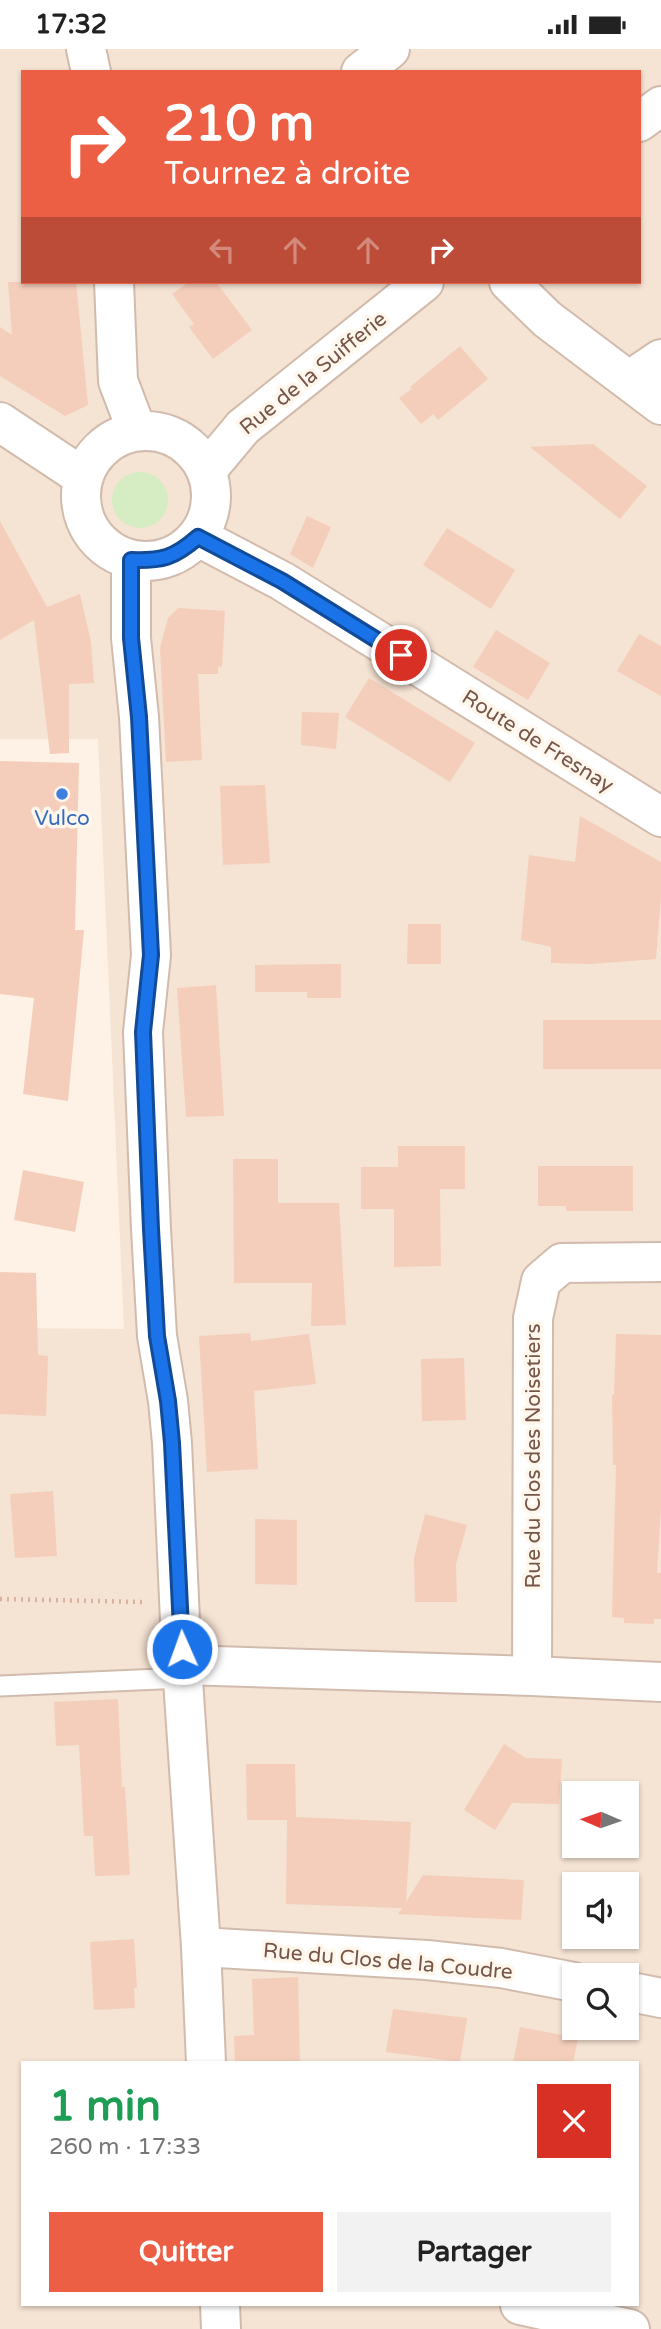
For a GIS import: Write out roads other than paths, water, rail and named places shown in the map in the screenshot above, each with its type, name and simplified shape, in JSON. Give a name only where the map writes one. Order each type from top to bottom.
[{"type":"street","points":[[86,49],[91,70]]},
{"type":"street","points":[[641,121],[661,106]]},
{"type":"street","points":[[114,284],[118,381],[137,431]]},
{"type":"street","name":"Rue de la Suifferie","points":[[207,470],[243,426],[421,284]]},
{"type":"street","points":[[511,284],[547,319],[645,370],[661,405]]},
{"type":"street","points":[[0,422],[83,477]]},
{"type":"street","points":[[137,431],[159,431],[178,438],[195,451],[207,470],[212,487],[212,505],[207,522],[198,537],[179,553],[156,561],[131,560],[111,552],[95,538],[85,519],[81,498],[83,477],[91,460],[103,446],[119,436],[137,431]]},
{"type":"street","name":"Route de Fresnay","points":[[198,537],[282,581],[661,817]]},
{"type":"street","points":[[131,560],[131,638],[139,717],[151,955],[143,1032],[151,1229],[157,1336],[172,1443],[206,2061]]},
{"type":"street","name":"Rue du Clos des Noisetiers","points":[[532,1676],[533,1318],[541,1282],[562,1263],[661,1262]]},
{"type":"street","points":[[183,1672],[532,1676],[661,1682]]},
{"type":"street","name":"Rue du Clos de la Coudre","points":[[201,1947],[427,1960],[501,1968],[562,1980]]},
{"type":"street","points":[[639,1994],[661,1998]]},
{"type":"street","points":[[220,2306],[221,2329]]},
{"type":"street","points":[[525,2306],[630,2329]]},
{"type":"lane","points":[[0,1686],[183,1672]]},
{"type":"place","name":"Vulco","points":[[62,794]]}]
